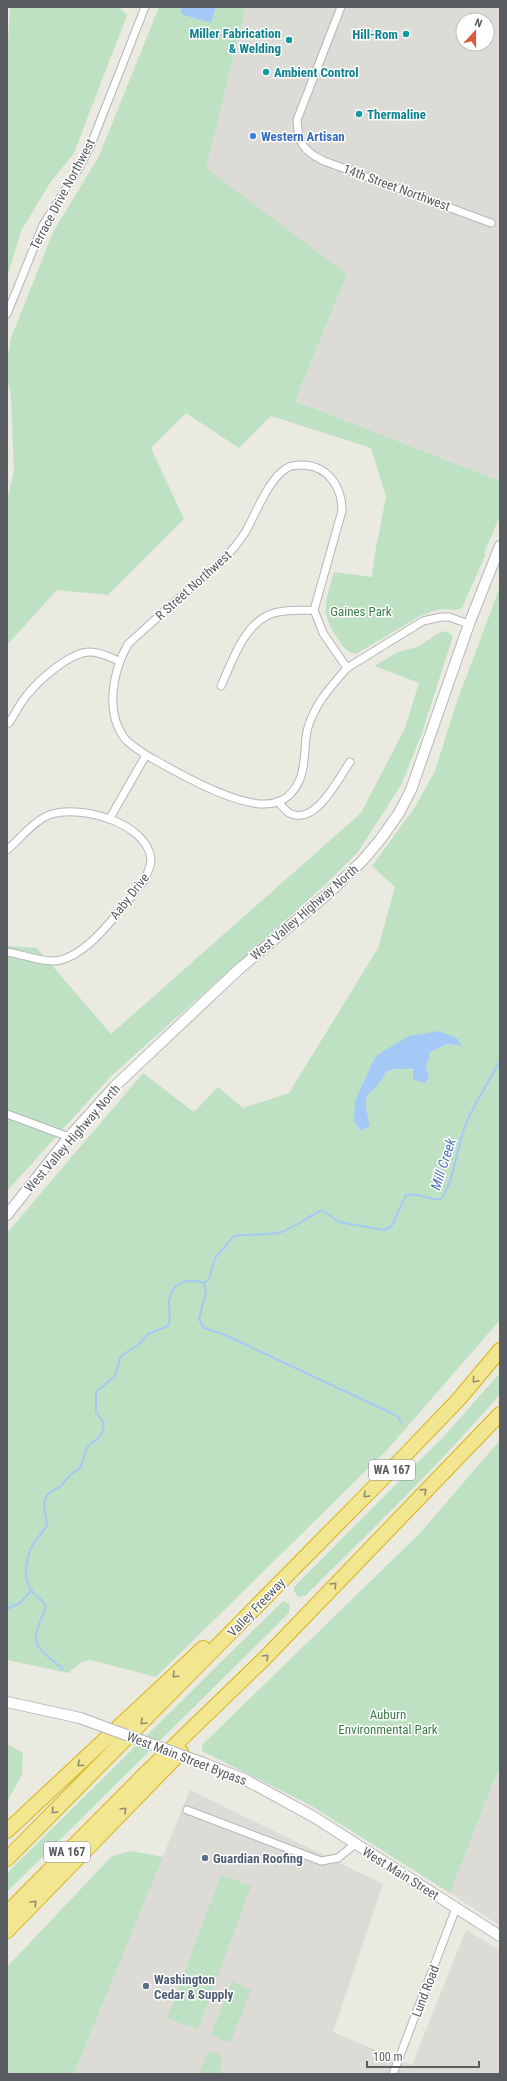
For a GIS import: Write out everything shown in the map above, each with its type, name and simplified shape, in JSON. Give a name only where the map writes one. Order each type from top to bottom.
[{"type":"highway","name":"Valley Freeway","points":[[7,1859],[278,1585],[459,1399],[500,1350]]},
{"type":"highway","name":"WA 167","points":[[7,1913],[144,1775],[254,1669],[500,1414]]},
{"type":"highway","points":[[7,1831],[205,1647],[278,1585]]},
{"type":"highway","points":[[7,1931],[186,1747],[234,1695],[254,1669]]},
{"type":"main road","name":"West Valley Highway North","points":[[7,1215],[69,1137],[115,1086],[238,970],[330,892],[380,840],[399,813],[411,790],[469,624],[500,546]]},
{"type":"main road","name":"West Main Street Bypass","points":[[7,1702],[80,1718],[244,1779],[275,1794],[355,1844]]},
{"type":"main road","name":"West Main Street","points":[[355,1844],[500,1936]]},
{"type":"street","name":"Terrace Drive Northwest","points":[[7,314],[43,225],[80,168],[90,147],[145,7]]},
{"type":"street","name":"14th Street Northwest","points":[[340,7],[298,120],[299,138],[304,148],[324,161],[491,223]]},
{"type":"street","name":"R Street Northwest","points":[[278,802],[257,804],[214,792],[146,755],[125,738],[117,722],[113,704],[115,675],[119,661],[128,644],[229,553],[245,532],[276,476],[287,467],[301,465],[313,466],[324,471],[334,480],[342,498],[342,510],[314,610]]},
{"type":"street","points":[[221,686],[247,635],[262,618],[282,611],[314,610],[316,620],[323,633],[347,668]]},
{"type":"street","points":[[350,762],[327,795],[311,813],[299,815],[292,814],[278,802],[291,793],[300,777],[307,731],[315,710],[326,692],[347,668],[428,620],[449,617],[469,624]]},
{"type":"street","points":[[9,723],[28,695],[50,674],[70,658],[88,652],[102,653],[119,661]]},
{"type":"street","points":[[110,818],[146,755]]},
{"type":"street","name":"Aaby Drive","points":[[7,850],[41,820],[51,814],[75,812],[110,818],[141,837],[148,848],[151,860],[149,871],[143,882],[94,939],[80,951],[67,958],[53,961],[7,952]]},
{"type":"street","points":[[7,1114],[69,1137]]},
{"type":"street","name":"West Main Street","points":[[187,1810],[321,1861],[338,1858],[355,1844]]},
{"type":"street","name":"Lund Road","points":[[393,2074],[456,1908]]},
{"type":"shaded area","points":[[246,7],[500,7],[500,481],[295,401],[347,274],[206,168]]},
{"type":"shaded area","points":[[500,1767],[500,1926],[450,1893]]},
{"type":"shaded area","points":[[190,1790],[383,1884],[333,2032],[412,2065],[466,1930],[500,1950],[500,2074],[74,2074]]},
{"type":"green space","points":[[10,7],[119,7],[127,15],[74,153],[50,183],[21,231],[7,278],[7,61]]},
{"type":"green space","name":"Gaines Park","points":[[159,7],[181,7],[181,13],[183,15],[211,23],[216,7],[246,7],[206,168],[347,274],[295,401],[500,481],[500,516],[484,553],[486,554],[462,608],[456,610],[440,609],[420,616],[356,654],[346,649],[332,630],[326,614],[326,606],[334,572],[372,577],[386,497],[371,448],[271,416],[239,448],[186,413],[151,448],[184,519],[108,595],[57,590],[7,645],[7,501],[14,471],[11,396],[7,378],[7,361],[11,338],[53,232],[99,156]]},
{"type":"green space","points":[[500,587],[500,1320],[387,1450],[156,1677],[90,1660],[82,1662],[68,1673],[7,1660],[7,1233],[143,1073],[194,1112],[218,1087],[243,1108],[289,1093],[378,948],[395,887],[372,866],[415,807],[435,771],[456,704]],"holes":[[[458,1039],[461,1046],[447,1044],[429,1053],[430,1057],[426,1065],[429,1078],[413,1070],[403,1068],[392,1070],[386,1072],[369,1094],[365,1104],[355,1101],[377,1055]]]},
{"type":"green space","points":[[446,631],[453,636],[421,736],[401,785],[358,852],[325,885],[110,1077],[7,1191],[7,946],[37,948],[111,1034],[361,813],[405,728],[419,683],[374,666],[398,652],[417,647],[439,633]]},
{"type":"green space","points":[[500,1373],[500,1394],[477,1420],[405,1497],[355,1547],[305,1596],[298,1597],[294,1591],[294,1587],[444,1436]]},
{"type":"green space","name":"Auburn Environmental Park","points":[[500,1440],[500,1766],[450,1893],[310,1805],[202,1751],[202,1745],[421,1532]]},
{"type":"green space","points":[[283,1601],[290,1604],[289,1613],[7,1892],[7,1873]]},
{"type":"green space","points":[[7,1744],[23,1753],[22,1775],[7,1802]]},
{"type":"green space","points":[[131,1851],[163,1857],[74,2074],[7,2074],[7,1967],[112,1856]]},
{"type":"green space","points":[[221,1875],[251,1886],[198,2030],[167,2018]]},
{"type":"green space","points":[[232,1981],[251,1990],[230,2043],[211,2035]]},
{"type":"green space","points":[[213,2052],[218,2053],[221,2058],[219,2074],[199,2074],[207,2054]]},
{"type":"water","points":[[181,7],[216,7],[211,23],[183,15],[181,13]]},
{"type":"water","points":[[439,1031],[458,1039],[462,1046],[447,1044],[429,1053],[430,1057],[426,1065],[429,1078],[425,1083],[413,1080],[413,1069],[394,1069],[386,1072],[381,1081],[367,1098],[366,1104],[370,1125],[361,1131],[354,1121],[355,1101],[377,1055],[409,1036]]},
{"type":"waterway","name":"Mill Creek","points":[[62,1670],[62,1668],[44,1653],[36,1641],[36,1635],[46,1606],[28,1585],[26,1569],[29,1553],[47,1525],[44,1508],[47,1496],[50,1492],[60,1487],[71,1474],[79,1469],[87,1448],[100,1437],[104,1423],[96,1412],[96,1392],[115,1376],[120,1358],[138,1345],[148,1334],[168,1326],[170,1320],[169,1301],[170,1294],[173,1289],[177,1285],[187,1281],[204,1283],[209,1279],[215,1258],[234,1236],[278,1233],[289,1229],[322,1210],[339,1222],[384,1230],[391,1227],[406,1195],[411,1194],[433,1199],[441,1199],[449,1185],[464,1129],[476,1103],[500,1061]]},
{"type":"waterway","points":[[204,1283],[206,1291],[199,1319],[204,1328],[223,1334],[389,1412],[398,1417],[401,1422]]},
{"type":"waterway","points":[[7,1609],[20,1603],[32,1590]]},
{"type":"place","name":"Hill-Rom","points":[[406,34]]},
{"type":"place","name":"Miller Fabrication & Welding","points":[[289,40]]},
{"type":"place","name":"Ambient Control","points":[[266,72]]},
{"type":"place","name":"Thermaline","points":[[359,114]]},
{"type":"place","name":"Western Artisan","points":[[253,136]]},
{"type":"place","name":"Guardian Roofing","points":[[205,1858]]},
{"type":"place","name":"Washington Cedar & Supply","points":[[146,1986]]}]
